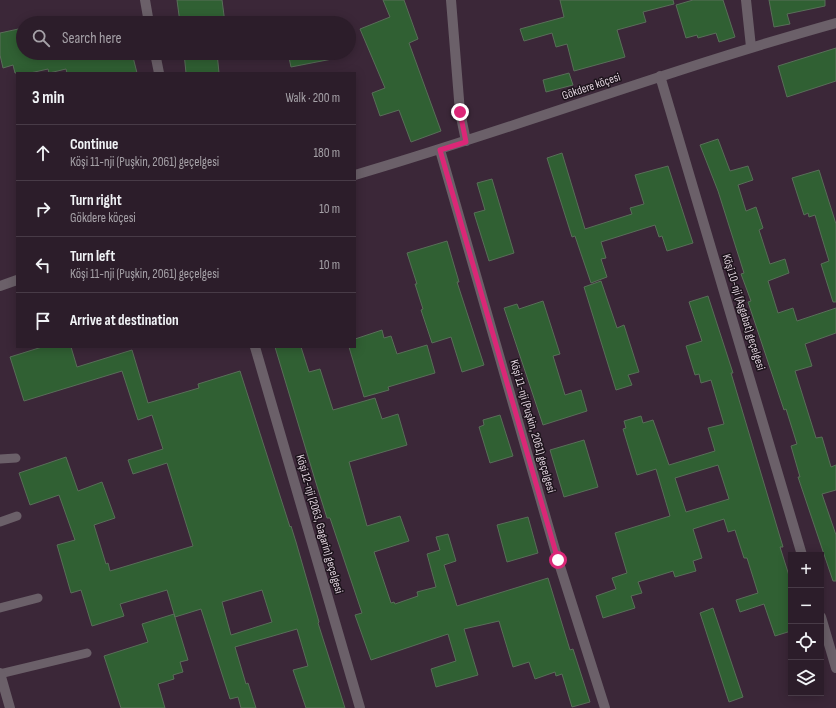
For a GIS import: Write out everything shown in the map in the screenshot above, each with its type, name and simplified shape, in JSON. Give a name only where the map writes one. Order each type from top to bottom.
[{"type":"street","points":[[144,0],[147,16]]},
{"type":"street","points":[[451,0],[460,112],[466,142]]},
{"type":"street","points":[[746,0],[751,47]]},
{"type":"street","name":"Gökdere köçesi","points":[[356,176],[466,142],[660,76],[751,47],[836,23]]},
{"type":"street","points":[[156,60],[159,72]]},
{"type":"street","name":"Köşi 10-nji (Aşgabat) geçelgesi","points":[[660,76],[801,552]]},
{"type":"street","name":"Köşi 11-nji (Puşkin, 2061) geçelgesi","points":[[440,150],[558,560],[605,708]]},
{"type":"street","points":[[0,286],[16,280]]},
{"type":"street","name":"Köşi 12-nji (2063, Gagarin) geçelgesi","points":[[255,348],[360,708]]},
{"type":"street","points":[[823,624],[836,668]]},
{"type":"street","points":[[0,673],[10,708]]},
{"type":"lane","points":[[0,459],[16,458]]},
{"type":"lane","points":[[0,522],[17,516]]},
{"type":"lane","points":[[0,608],[38,598]]},
{"type":"lane","points":[[0,673],[87,652]]},
{"type":"building","points":[[177,0],[222,0],[224,16],[179,16]]},
{"type":"building","points":[[383,0],[404,0],[418,39],[409,43],[441,131],[411,142],[399,110],[380,116],[372,93],[385,88],[360,29],[390,17]]},
{"type":"building","points":[[560,0],[673,0],[674,4],[643,12],[646,22],[617,30],[625,57],[574,71],[567,44],[556,47],[552,33],[524,41],[520,29],[564,17]]},
{"type":"building","points":[[693,0],[723,0],[735,37],[719,42],[716,33],[698,38],[697,35],[686,38],[676,5]]},
{"type":"building","points":[[769,0],[825,0],[825,6],[787,14],[790,24],[774,27]]},
{"type":"building","points":[[16,30],[16,60],[134,60],[137,72],[67,72],[66,69],[49,72],[48,69],[34,72],[15,73],[13,65],[3,68],[0,55],[0,33]]},
{"type":"building","points":[[836,48],[836,81],[787,97],[778,66]]},
{"type":"building","points":[[185,60],[218,60],[219,72],[186,72]]},
{"type":"building","points":[[290,60],[327,60],[291,67]]},
{"type":"building","points":[[569,73],[573,85],[546,92],[543,80]]},
{"type":"building","points":[[718,139],[730,171],[748,166],[753,180],[738,185],[746,211],[756,207],[763,228],[759,230],[770,264],[785,259],[789,273],[768,281],[778,313],[793,308],[797,321],[836,308],[836,333],[805,344],[812,366],[795,371],[816,438],[822,437],[831,467],[836,465],[836,490],[822,494],[836,535],[836,581],[833,581],[798,477],[800,477],[791,446],[797,444],[748,302],[751,301],[741,274],[744,273],[718,191],[700,145]]},
{"type":"building","points":[[562,153],[585,229],[632,214],[630,208],[644,204],[635,175],[668,166],[693,243],[667,251],[662,236],[659,237],[655,225],[601,242],[606,258],[601,259],[607,277],[591,283],[575,236],[572,237],[547,158]]},
{"type":"building","points":[[819,170],[836,224],[836,302],[833,302],[821,264],[829,261],[815,215],[809,217],[808,213],[804,215],[792,178]]},
{"type":"building","points":[[492,179],[514,253],[489,261],[474,213],[485,210],[477,183]]},
{"type":"building","points":[[447,241],[459,282],[457,282],[484,365],[462,372],[451,337],[432,343],[421,310],[423,309],[415,284],[417,284],[407,253]]},
{"type":"building","points":[[601,281],[617,328],[624,325],[639,372],[628,375],[632,385],[616,390],[584,287]]},
{"type":"building","points":[[708,296],[733,373],[731,373],[783,547],[780,547],[788,572],[788,632],[775,636],[764,604],[740,612],[736,600],[758,593],[747,558],[744,558],[735,530],[728,532],[724,519],[693,529],[702,558],[693,561],[696,571],[675,577],[673,571],[638,582],[642,593],[631,596],[635,608],[603,618],[596,596],[616,589],[612,578],[627,573],[615,533],[670,516],[656,469],[637,475],[623,429],[626,428],[624,421],[641,416],[643,423],[653,420],[669,465],[715,451],[708,428],[724,424],[711,380],[701,383],[699,374],[695,375],[686,346],[702,341],[689,302]],"holes":[[[718,465],[729,499],[686,512],[675,478]]]},
{"type":"building","points":[[543,301],[560,354],[553,356],[565,395],[581,390],[587,411],[543,425],[504,308],[517,304],[519,309]]},
{"type":"building","points":[[382,330],[384,338],[391,336],[397,354],[427,345],[435,373],[388,387],[389,390],[364,397],[349,348],[356,348],[356,339]]},
{"type":"building","points":[[39,348],[71,348],[77,367],[132,350],[148,403],[199,388],[198,384],[240,371],[296,542],[319,622],[318,623],[345,708],[306,708],[293,670],[308,666],[297,629],[235,647],[246,684],[248,683],[256,708],[241,708],[238,697],[230,699],[201,609],[175,617],[167,590],[120,604],[124,616],[92,626],[81,590],[71,593],[57,545],[75,540],[59,495],[30,505],[19,473],[66,457],[78,491],[102,482],[115,518],[94,525],[106,564],[108,563],[110,571],[193,546],[167,463],[133,474],[128,460],[163,449],[152,415],[138,420],[122,371],[24,401],[10,357]],"holes":[[[262,590],[272,622],[231,635],[222,602]]]},
{"type":"building","points":[[275,348],[301,348],[309,372],[320,369],[333,410],[375,398],[382,419],[398,414],[407,445],[349,462],[367,526],[400,516],[409,541],[374,552],[391,603],[394,602],[395,604],[418,596],[417,592],[436,587],[427,554],[440,550],[436,537],[448,534],[456,561],[444,565],[457,606],[548,578],[570,650],[573,649],[590,702],[572,707],[562,674],[556,676],[555,672],[535,679],[529,662],[513,667],[499,621],[464,629],[478,675],[436,687],[431,669],[456,661],[448,634],[371,660],[355,615],[362,613],[330,518],[327,518]]},
{"type":"building","points":[[500,415],[513,456],[490,463],[479,427],[484,425],[483,420]]},
{"type":"building","points":[[584,440],[598,487],[564,497],[550,450]]},
{"type":"building","points":[[528,517],[538,553],[507,562],[497,525]]},
{"type":"building","points":[[713,608],[743,697],[729,702],[700,613]]},
{"type":"building","points":[[174,614],[188,660],[180,662],[183,672],[173,675],[174,679],[158,684],[165,708],[121,708],[104,656],[148,642],[142,624]]},
{"type":"route","points":[[460,112],[466,142],[440,150],[558,560]]}]
